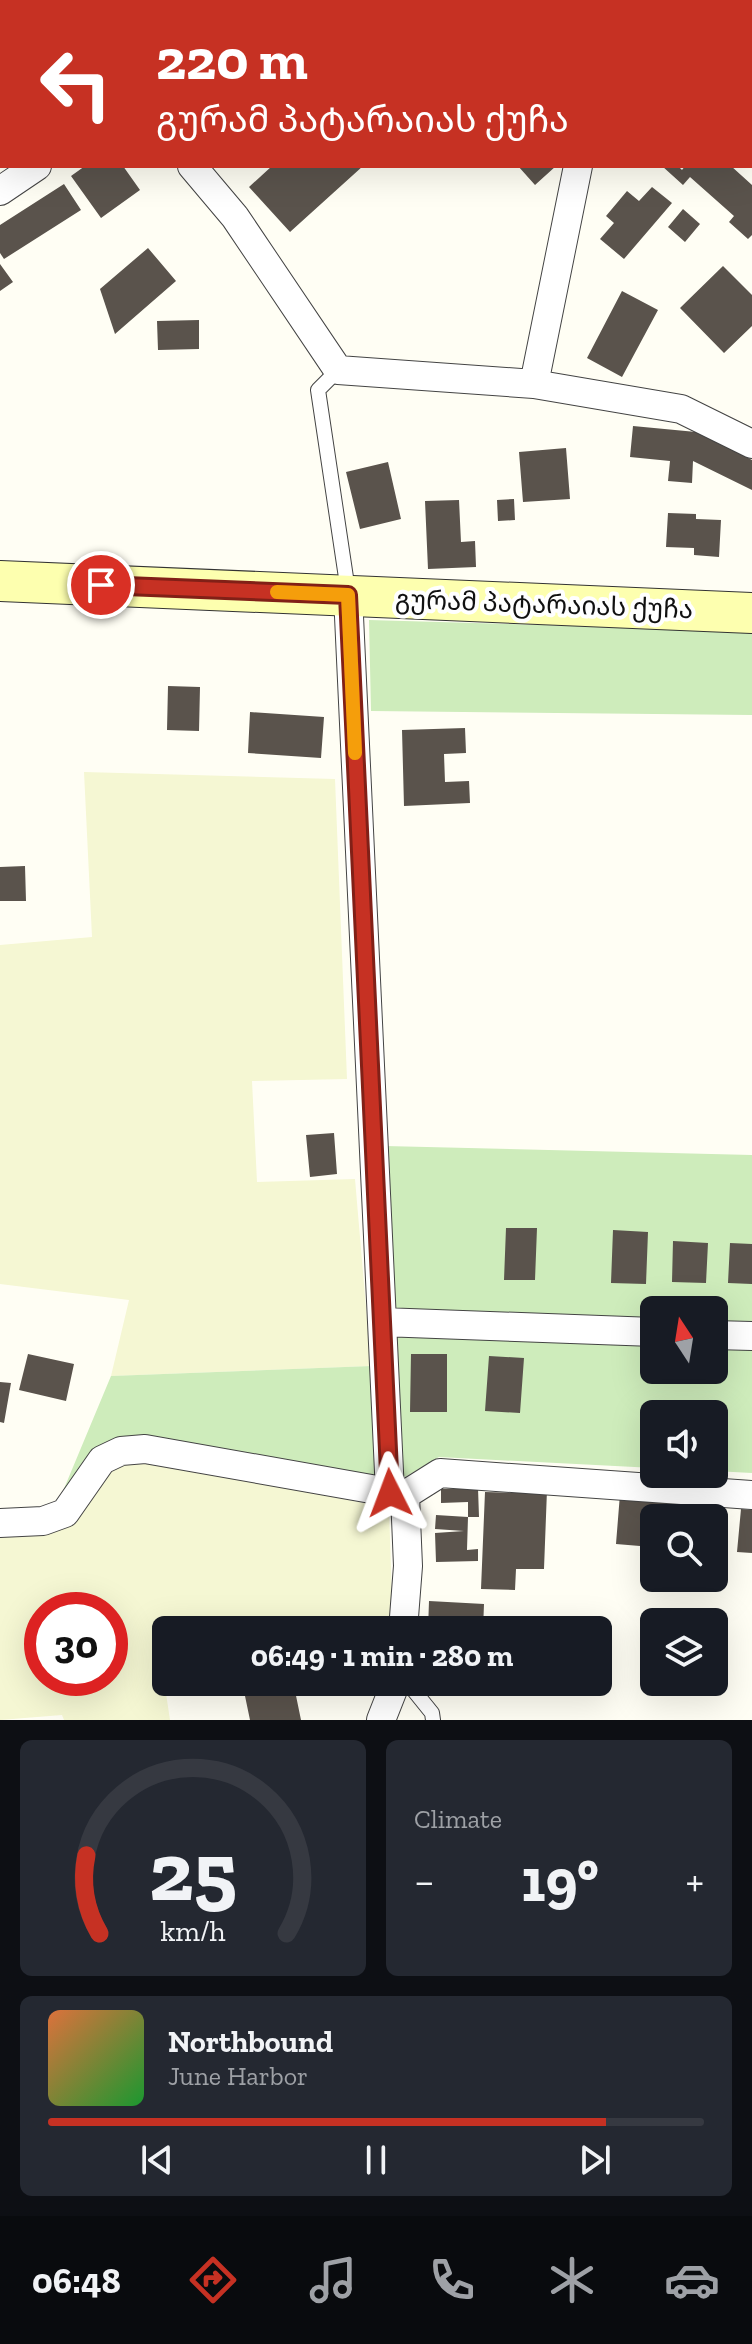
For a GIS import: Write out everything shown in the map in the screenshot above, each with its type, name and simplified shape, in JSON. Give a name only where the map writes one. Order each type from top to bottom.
[{"type":"street","points":[[4,180],[32,168]]},
{"type":"street","points":[[194,168],[235,217],[338,370],[534,384],[681,409],[752,444]]},
{"type":"street","points":[[534,384],[578,168]]},
{"type":"street","name":"გურამ პატარაიას ქუჩა","points":[[0,581],[752,613]]},
{"type":"street","points":[[348,595],[382,1322],[397,1494],[408,1566],[404,1616]]},
{"type":"street","points":[[382,1322],[640,1331]]},
{"type":"street","points":[[728,1335],[752,1336]]},
{"type":"street","points":[[0,1523],[43,1521],[65,1513],[102,1460],[121,1451],[145,1449],[397,1494],[440,1473],[752,1495]]},
{"type":"street","points":[[381,1720],[390,1696]]},
{"type":"lane","points":[[338,370],[318,390],[348,595]]},
{"type":"lane","points":[[418,1696],[432,1713],[433,1720]]},
{"type":"green space","points":[[369,620],[752,631],[752,715],[371,711]]},
{"type":"green space","points":[[84,772],[335,779],[347,1079],[252,1081],[257,1182],[355,1179],[371,1366],[111,1376],[129,1300],[0,1284],[0,945],[92,937]]},
{"type":"green space","points":[[385,1146],[752,1155],[752,1473],[728,1472],[728,1400],[640,1400],[640,1467],[439,1457],[405,1477],[397,1470]]},
{"type":"green space","points":[[371,1366],[375,1481],[146,1440],[58,1503],[111,1376]]},
{"type":"green space","points":[[139,1458],[389,1508],[393,1616],[152,1616],[152,1696],[166,1696],[170,1720],[64,1720],[62,1715],[0,1720],[0,1525],[67,1526],[114,1466]]},
{"type":"building","points":[[82,168],[124,168],[140,190],[101,218],[71,176]]},
{"type":"building","points":[[270,168],[361,168],[290,232],[249,187]]},
{"type":"building","points":[[520,168],[554,168],[535,185]]},
{"type":"building","points":[[664,168],[733,168],[752,185],[752,235],[748,239],[729,222],[734,216],[690,177],[683,185]]},
{"type":"building","points":[[64,184],[81,210],[4,259],[0,253],[0,225]]},
{"type":"building","points":[[652,187],[672,203],[624,259],[600,239],[614,223],[606,216],[627,191],[639,201]]},
{"type":"building","points":[[683,209],[700,224],[685,242],[668,227]]},
{"type":"building","points":[[148,248],[176,281],[115,334],[100,289]]},
{"type":"building","points":[[0,264],[13,282],[0,291]]},
{"type":"building","points":[[723,266],[752,295],[752,326],[724,353],[680,308]]},
{"type":"building","points":[[622,291],[658,310],[622,377],[587,358]]},
{"type":"building","points":[[199,320],[199,349],[158,350],[157,321]]},
{"type":"building","points":[[633,426],[696,432],[752,460],[752,490],[693,461],[692,483],[668,481],[670,461],[630,457]]},
{"type":"building","points":[[566,448],[570,499],[523,502],[519,452]]},
{"type":"building","points":[[388,462],[401,519],[360,529],[346,472]]},
{"type":"building","points":[[514,499],[515,520],[498,521],[497,500]]},
{"type":"building","points":[[459,500],[461,542],[475,541],[476,567],[428,569],[425,501]]},
{"type":"building","points":[[668,513],[696,514],[696,519],[721,520],[719,557],[694,555],[694,548],[666,547]]},
{"type":"building","points":[[168,686],[200,687],[199,731],[167,730]]},
{"type":"building","points":[[250,712],[324,717],[321,758],[248,753]]},
{"type":"building","points":[[465,728],[466,753],[444,754],[445,782],[469,781],[470,803],[404,806],[402,730]]},
{"type":"building","points":[[25,866],[26,901],[0,901],[0,867]]},
{"type":"building","points":[[334,1133],[337,1174],[310,1177],[306,1135]]},
{"type":"building","points":[[506,1228],[537,1228],[535,1280],[504,1280]]},
{"type":"building","points":[[613,1230],[648,1232],[646,1284],[611,1283]]},
{"type":"building","points":[[673,1241],[708,1243],[706,1283],[672,1282]]},
{"type":"building","points":[[730,1243],[752,1244],[752,1284],[728,1283]]},
{"type":"building","points":[[28,1354],[74,1364],[66,1401],[19,1390]]},
{"type":"building","points":[[411,1354],[447,1354],[447,1412],[410,1412]]},
{"type":"building","points":[[489,1356],[524,1358],[520,1413],[485,1411]]},
{"type":"building","points":[[0,1382],[11,1383],[4,1423],[0,1422]]},
{"type":"building","points":[[478,1488],[479,1517],[468,1517],[468,1502],[441,1503],[441,1489]]},
{"type":"building","points":[[518,1489],[547,1490],[544,1569],[516,1569],[515,1590],[481,1589],[485,1492],[518,1493]]},
{"type":"building","points":[[620,1494],[678,1499],[678,1504],[640,1504],[640,1546],[616,1544]]},
{"type":"building","points":[[741,1509],[752,1510],[752,1553],[737,1552]]},
{"type":"building","points":[[436,1515],[468,1517],[467,1550],[478,1549],[478,1561],[436,1562],[435,1533],[464,1531],[435,1529]]},
{"type":"building","points":[[429,1601],[484,1604],[484,1616],[428,1616]]},
{"type":"building","points":[[245,1696],[296,1696],[301,1720],[250,1720]]},
{"type":"slow traffic","points":[[277,592],[348,595],[355,753]]},
{"type":"route","points":[[101,585],[348,595],[390,1493]]}]
